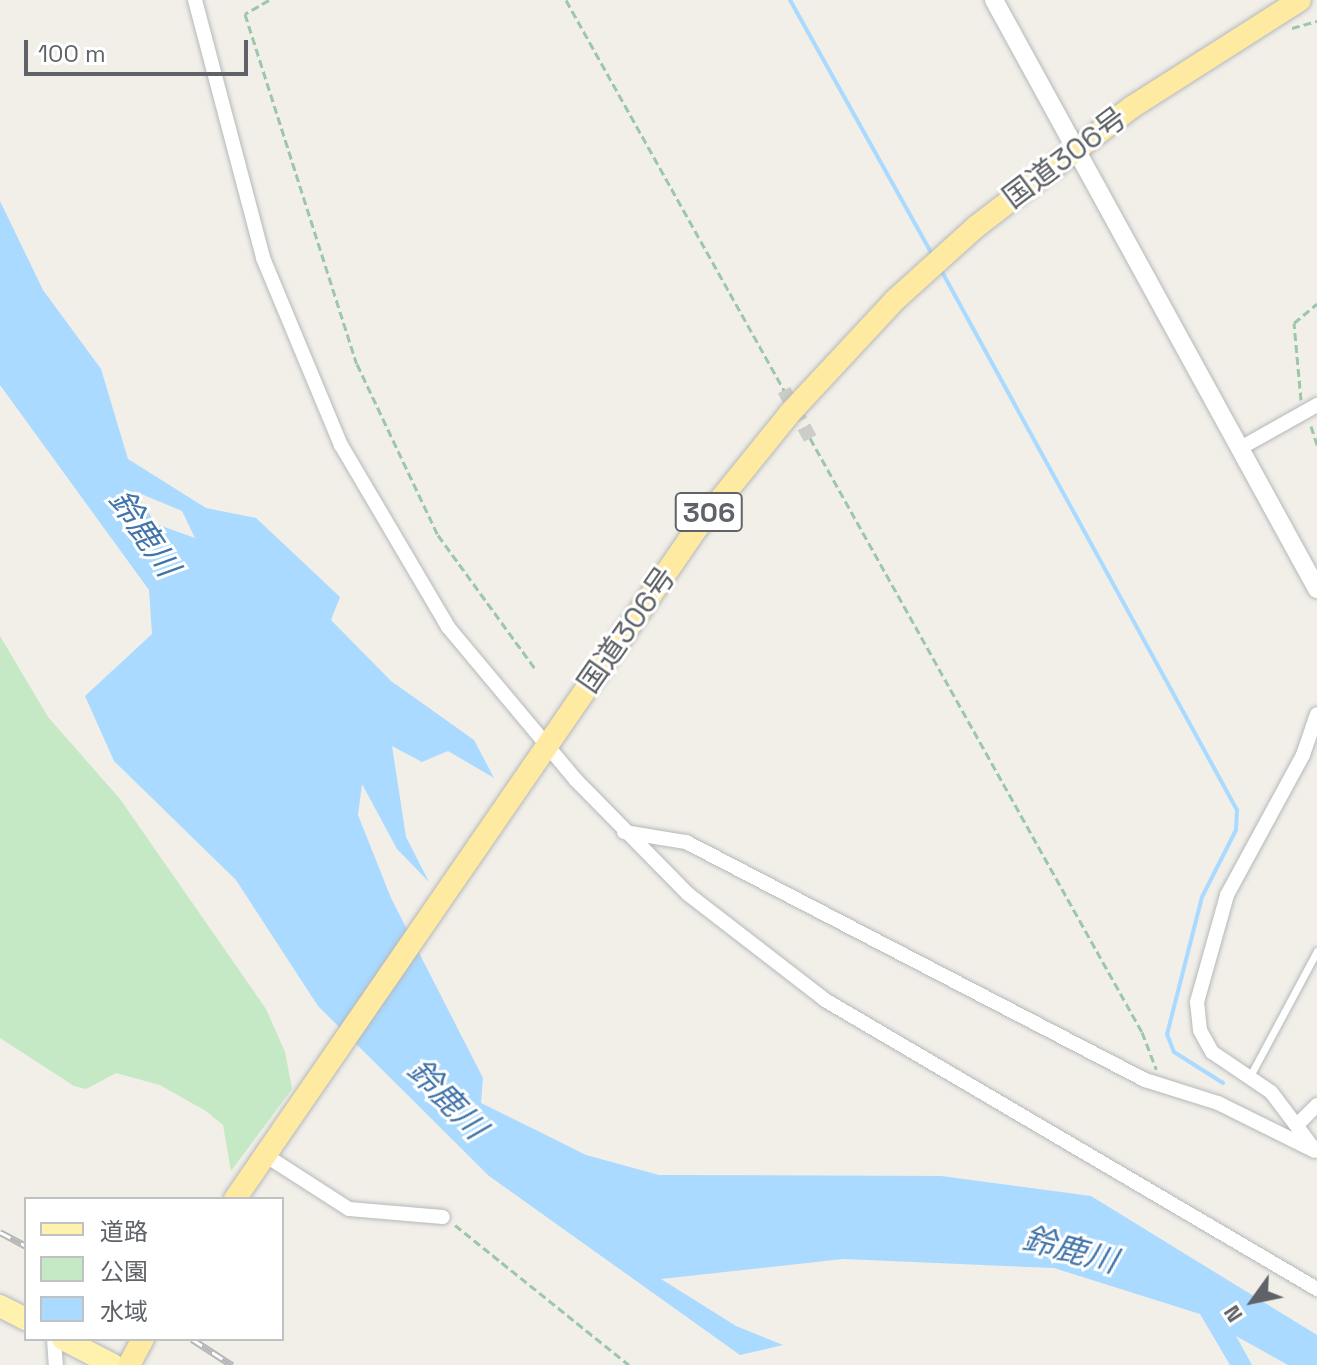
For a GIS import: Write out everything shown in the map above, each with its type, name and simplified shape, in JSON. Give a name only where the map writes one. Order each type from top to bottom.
[{"type":"highway","name":"国道306号","points":[[236,1197],[544,749],[731,484],[895,300],[977,226],[1075,147],[1300,0]]},
{"type":"highway","points":[[129,1365],[142,1341]]},
{"type":"main road","points":[[0,1306],[24,1318]]},
{"type":"main road","points":[[67,1341],[113,1365]]},
{"type":"street","points":[[195,0],[263,258],[313,385],[388,534],[448,627],[544,749],[624,832],[722,922],[825,1000],[1317,1289]]},
{"type":"street","points":[[994,0],[1244,446],[1317,589]]},
{"type":"street","points":[[1244,446],[1311,408]]},
{"type":"street","points":[[1316,721],[1227,895],[1201,979],[1198,1017],[1205,1043],[1250,1076],[1298,1124],[1316,1153]]},
{"type":"street","points":[[624,832],[686,842],[1020,1018],[1145,1080],[1162,1081],[1316,1153]]},
{"type":"street","points":[[1298,1124],[1317,1105]]},
{"type":"street","points":[[264,1157],[349,1209],[443,1217]]},
{"type":"street","points":[[54,1341],[56,1365]]},
{"type":"lane","points":[[1250,1076],[1317,951]]},
{"type":"path","points":[[269,0],[245,14],[357,364],[438,535],[536,670]]},
{"type":"path","points":[[566,0],[784,390]]},
{"type":"path","points":[[1289,27],[1317,21]]},
{"type":"path","points":[[1317,304],[1294,323],[1317,445]]},
{"type":"path","points":[[810,438],[1142,1032],[1162,1081]]},
{"type":"path","points":[[443,1217],[629,1365]]},
{"type":"green space","points":[[0,636],[48,717],[120,799],[266,1009],[285,1052],[292,1089],[231,1171],[223,1125],[206,1111],[160,1085],[116,1073],[86,1089],[74,1086],[0,1038]]},
{"type":"water","name":"鈴鹿川","points":[[0,201],[43,290],[101,369],[128,459],[206,508],[256,518],[340,597],[331,620],[391,681],[474,740],[494,778],[448,751],[422,762],[392,746],[406,837],[429,882],[397,849],[362,784],[358,815],[391,898],[483,1078],[481,1103],[586,1155],[659,1175],[941,1176],[1091,1196],[1317,1335],[1317,1365],[1288,1365],[1236,1336],[1252,1365],[1230,1365],[1200,1314],[1054,1268],[843,1259],[661,1279],[736,1326],[783,1345],[740,1355],[489,1176],[318,1006],[236,880],[114,761],[85,696],[152,634],[149,590],[0,385]],"holes":[[[134,491],[182,511],[195,538],[156,524]]]},
{"type":"waterway","points":[[790,0],[933,256]]},
{"type":"waterway","points":[[941,270],[1237,810],[1236,830],[1202,897],[1167,1034],[1174,1052],[1223,1083]]},
{"type":"tunnel","points":[[784,390],[810,438]]},
{"type":"railway","points":[[0,1232],[24,1245]]},
{"type":"railway","points":[[195,1341],[232,1365]]}]
